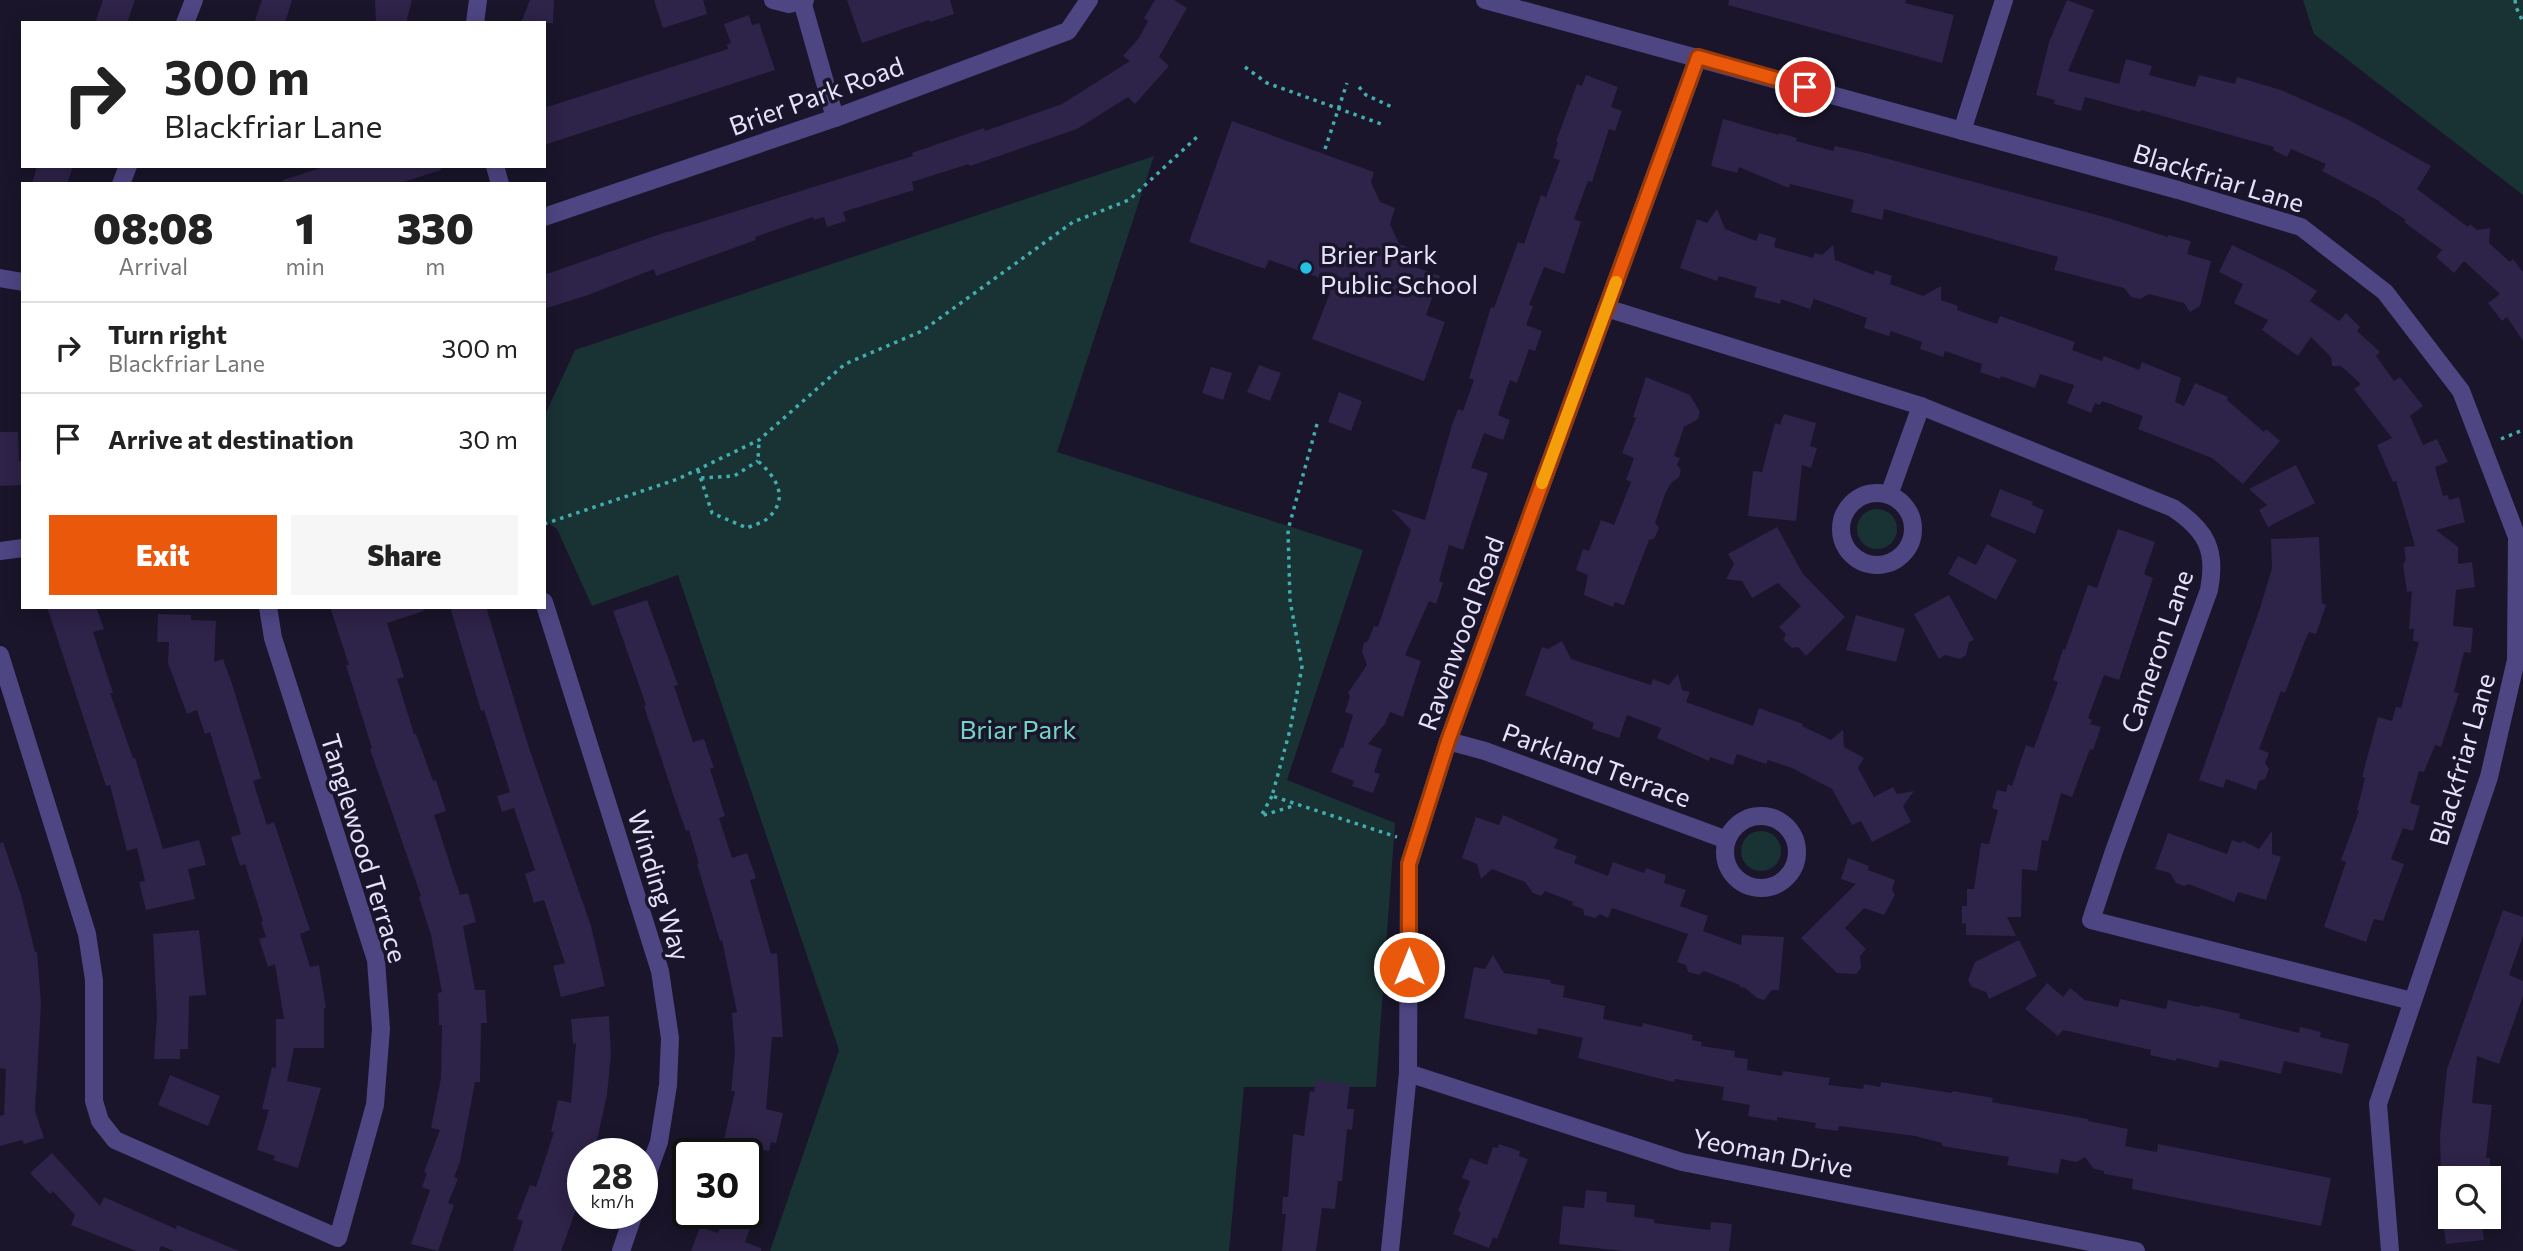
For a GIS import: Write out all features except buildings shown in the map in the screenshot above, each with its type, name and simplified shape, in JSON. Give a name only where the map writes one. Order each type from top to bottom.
[{"type":"street","points":[[186,21],[194,0]]},
{"type":"street","points":[[475,21],[478,0]]},
{"type":"street","points":[[773,0],[789,4],[804,1],[835,118]]},
{"type":"street","name":"Brier Park Road","points":[[546,216],[835,118],[1068,31],[1089,0]]},
{"type":"street","name":"Blackfriar Lane","points":[[1485,0],[2164,186],[2301,227],[2385,292],[2462,391],[2517,537],[2516,660],[2489,777],[2378,1104],[2390,1251]]},
{"type":"street","points":[[1962,131],[2004,0]]},
{"type":"street","name":"Ravenwood Road","points":[[1390,1251],[1408,1073],[1409,864],[1448,741],[1698,57]]},
{"type":"street","points":[[0,278],[21,282]]},
{"type":"street","name":"Cameron Lane","points":[[1606,308],[1920,406],[2173,508],[2191,520],[2204,534],[2211,553],[2213,572],[2209,590],[2091,920],[2412,1001]]},
{"type":"street","points":[[1889,495],[1920,406]]},
{"type":"street","points":[[1866,495],[1889,495],[1900,501],[1908,510],[1913,534],[1902,555],[1892,562],[1868,564],[1849,551],[1843,541],[1843,519],[1856,500],[1866,495]]},
{"type":"street","points":[[0,551],[21,548]]},
{"type":"street","name":"Winding Way","points":[[546,608],[660,971],[670,1038],[668,1085],[658,1145]]},
{"type":"street","name":"Tanglewood Terrace","points":[[0,655],[87,934],[94,980],[94,1101],[106,1131],[115,1140],[338,1238],[374,1105],[381,1029],[376,960],[273,638],[268,609]]},
{"type":"street","name":"Parkland Terrace","points":[[1448,741],[1485,751],[1727,840]]},
{"type":"street","points":[[1754,816],[1779,820],[1789,828],[1795,839],[1798,851],[1796,863],[1783,881],[1772,886],[1750,886],[1732,872],[1727,862],[1727,840],[1733,829],[1754,816]]},
{"type":"street","name":"Yeoman Drive","points":[[1408,1073],[1682,1161],[2106,1248],[2136,1251]]},
{"type":"street","points":[[621,1251],[629,1229]]},
{"type":"path","points":[[2515,0],[2523,22]]},
{"type":"path","points":[[1245,67],[1267,83],[1384,125]]},
{"type":"path","points":[[1325,149],[1347,83]]},
{"type":"path","points":[[1359,87],[1366,95],[1392,107]]},
{"type":"path","points":[[546,523],[666,483],[759,440],[845,364],[922,331],[1073,222],[1129,200],[1197,137]]},
{"type":"path","points":[[1298,804],[1261,816],[1272,796],[1290,730],[1302,667],[1290,600],[1288,530],[1317,424]]},
{"type":"path","points":[[2483,446],[2523,430]]},
{"type":"path","points":[[698,470],[712,513],[747,528],[767,519],[778,503],[777,482],[758,461],[759,440]]},
{"type":"path","points":[[700,478],[734,476],[758,461]]},
{"type":"path","points":[[1272,796],[1416,843]]},
{"type":"green space","points":[[2303,0],[2523,0],[2523,195],[2314,34]]},
{"type":"green space","name":"Briar Park","points":[[1154,156],[1057,452],[1363,550],[1287,780],[1395,823],[1376,1087],[1244,1087],[1229,1251],[770,1251],[839,1050],[678,575],[592,606],[557,529],[546,521],[546,413],[575,350]]},
{"type":"green space","points":[[1877,509],[1885,510],[1891,515],[1896,521],[1896,537],[1891,543],[1885,548],[1877,549],[1869,548],[1863,543],[1858,537],[1857,529],[1858,521],[1863,515],[1869,510]]},
{"type":"green space","points":[[1761,831],[1769,832],[1775,837],[1780,843],[1780,859],[1775,865],[1769,870],[1761,871],[1753,870],[1747,865],[1742,859],[1741,851],[1742,843],[1747,837],[1753,832]]},
{"type":"slow traffic","points":[[1542,483],[1616,282]]},
{"type":"place","name":"Brier Park Public School","points":[[1306,268]]},
{"type":"route","points":[[1409,967],[1409,864],[1448,741],[1698,57],[1805,87]]}]
